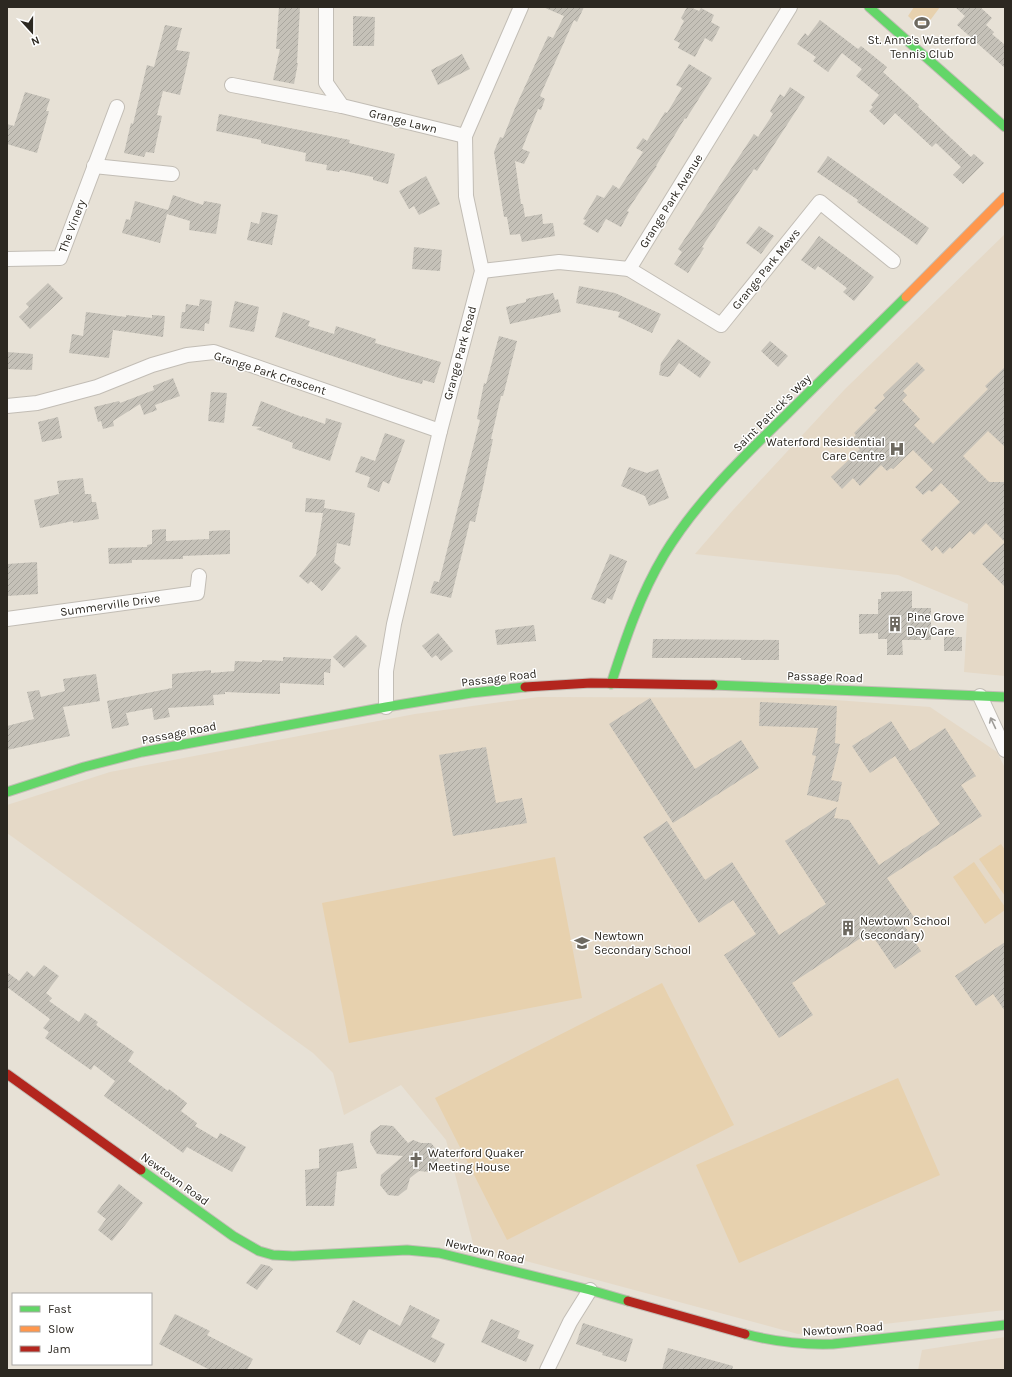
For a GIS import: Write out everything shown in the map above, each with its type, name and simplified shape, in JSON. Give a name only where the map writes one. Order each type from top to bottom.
[{"type":"main road","points":[[869,7],[1005,127]]},
{"type":"main road","name":"Saint Patrick's Way","points":[[611,684],[629,630],[650,582],[674,539],[689,518],[739,462],[965,239],[1005,197]]},
{"type":"main road","name":"Passage Road","points":[[7,792],[84,767],[135,754],[386,707],[470,693],[538,685],[611,684],[738,686],[1005,697]]},
{"type":"main road","name":"Newtown Road","points":[[7,1074],[233,1236],[259,1251],[273,1255],[293,1256],[393,1250],[427,1251],[469,1259],[590,1290],[753,1336],[798,1344],[834,1344],[1005,1325]]},
{"type":"street","points":[[326,7],[326,83],[342,106]]},
{"type":"street","name":"Grange Park Road","points":[[386,707],[386,671],[389,651],[440,431],[482,271],[466,196],[465,136],[521,7]]},
{"type":"street","name":"Grange Park Avenue","points":[[629,269],[790,7]]},
{"type":"street","name":"Grange Lawn","points":[[232,85],[342,106],[465,136]]},
{"type":"street","name":"The Vinery","points":[[7,259],[60,258],[116,107]]},
{"type":"street","points":[[94,166],[172,174]]},
{"type":"street","name":"Grange Park Mews","points":[[629,269],[721,325],[820,202],[893,261]]},
{"type":"street","points":[[482,271],[559,262],[629,269]]},
{"type":"street","name":"Grange Park Crescent","points":[[7,406],[38,404],[96,387],[152,365],[187,355],[214,352],[440,431]]},
{"type":"street","name":"Summerville Drive","points":[[7,619],[197,592],[199,576]]},
{"type":"street","points":[[980,696],[1005,750]]},
{"type":"street","points":[[547,1370],[570,1322],[590,1290]]},
{"type":"shaded area","name":"St. Anne's Waterford Tennis Club","points":[[914,7],[940,7],[923,30],[908,16]]},
{"type":"shaded area","name":"Waterford Residential Care Centre","points":[[1005,234],[1005,676],[964,672],[968,604],[898,575],[695,554],[733,510],[845,389]]},
{"type":"shaded area","name":"Newtown Secondary School","points":[[538,697],[808,698],[930,707],[997,752],[1005,768],[1005,1310],[798,1334],[474,1247],[446,1140],[401,1085],[344,1115],[333,1073],[313,1053],[7,833],[7,805],[110,772],[415,714]]},
{"type":"shaded area","points":[[1001,844],[1005,850],[1005,896],[979,859]]},
{"type":"shaded area","points":[[555,857],[582,998],[349,1043],[322,903]]},
{"type":"shaded area","points":[[974,862],[1005,907],[1005,910],[985,924],[953,877]]},
{"type":"shaded area","points":[[662,983],[734,1125],[507,1240],[435,1098]]},
{"type":"shaded area","points":[[898,1078],[940,1175],[739,1263],[696,1165]]},
{"type":"shaded area","points":[[1005,1337],[1005,1370],[918,1370],[922,1350]]},
{"type":"building","points":[[279,7],[300,7],[298,63],[294,84],[273,80],[280,49],[276,49]]},
{"type":"building","points":[[543,7],[584,7],[577,22],[574,20],[540,96],[545,99],[541,110],[538,109],[522,149],[530,152],[524,164],[515,161],[521,204],[523,204],[525,217],[542,214],[543,224],[553,223],[555,236],[522,242],[520,234],[510,235],[507,217],[504,217],[494,152],[500,137],[503,138],[548,36],[553,38],[564,16]]},
{"type":"building","points":[[687,7],[699,11],[701,8],[714,15],[711,22],[720,27],[712,42],[705,38],[695,57],[678,48],[680,43],[674,40],[684,21],[681,18]]},
{"type":"building","points":[[955,7],[980,7],[992,18],[986,25],[994,32],[992,34],[1005,45],[1005,68],[957,25],[965,16]]},
{"type":"building","points":[[353,16],[375,17],[374,46],[353,46]]},
{"type":"building","points":[[820,20],[858,49],[861,46],[887,67],[883,72],[919,105],[918,107],[971,157],[974,154],[984,163],[963,184],[953,175],[961,167],[936,143],[932,147],[895,113],[884,125],[869,111],[873,107],[871,105],[879,95],[856,76],[862,69],[842,53],[828,72],[813,61],[816,57],[797,44],[805,33],[808,36]]},
{"type":"building","points":[[165,25],[182,28],[176,50],[190,52],[180,95],[163,91],[157,115],[162,116],[154,153],[146,152],[144,157],[124,153],[131,123],[133,124],[147,65],[154,67]]},
{"type":"building","points":[[462,54],[470,69],[438,85],[431,70]]},
{"type":"building","points":[[689,64],[712,78],[686,119],[685,118],[657,166],[627,211],[629,212],[621,227],[606,219],[598,233],[583,224],[586,220],[583,219],[597,195],[604,198],[613,185],[619,189],[643,152],[636,148],[643,138],[647,141],[665,112],[667,113],[682,88],[676,85]]},
{"type":"building","points":[[790,87],[805,97],[757,171],[754,169],[729,206],[702,247],[704,248],[688,273],[674,264],[682,252],[678,249],[754,134],[758,137],[773,114],[770,111],[780,94],[784,97]]},
{"type":"building","points":[[25,92],[50,99],[46,111],[49,111],[37,153],[7,144],[7,124],[14,126]]},
{"type":"building","points":[[219,114],[350,140],[349,143],[395,154],[388,184],[373,180],[373,177],[340,170],[339,172],[326,170],[327,165],[305,161],[306,153],[261,143],[261,140],[216,131]]},
{"type":"building","points":[[828,156],[929,228],[917,245],[857,202],[858,200],[817,172]]},
{"type":"building","points":[[426,176],[440,204],[419,215],[414,206],[409,209],[399,191]]},
{"type":"building","points":[[173,195],[203,205],[204,201],[221,204],[216,234],[189,230],[190,221],[167,214],[160,243],[122,233],[126,219],[130,220],[135,201],[168,210]]},
{"type":"building","points":[[262,212],[278,215],[272,245],[247,240],[251,222],[259,224]]},
{"type":"building","points":[[759,226],[774,236],[761,254],[746,243]]},
{"type":"building","points":[[819,236],[874,277],[854,301],[843,292],[847,288],[818,266],[815,270],[801,260]]},
{"type":"building","points":[[414,247],[442,250],[440,271],[412,269]]},
{"type":"building","points":[[48,283],[63,298],[30,329],[19,317],[29,307],[26,304]]},
{"type":"building","points":[[579,286],[615,293],[661,314],[652,333],[618,317],[620,312],[576,303]]},
{"type":"building","points":[[553,293],[555,300],[558,299],[561,312],[510,324],[506,307],[526,302],[526,299]]},
{"type":"building","points":[[200,299],[212,301],[209,324],[205,323],[204,331],[180,328],[182,312],[185,312],[186,304],[199,306]]},
{"type":"building","points":[[235,301],[259,307],[254,332],[229,327]]},
{"type":"building","points":[[86,312],[126,317],[126,315],[152,318],[152,315],[165,316],[163,337],[113,330],[109,358],[69,353],[72,334],[83,336]]},
{"type":"building","points":[[283,312],[310,321],[308,326],[334,334],[336,326],[376,339],[375,343],[441,362],[434,383],[423,380],[422,384],[399,378],[275,337]]},
{"type":"building","points":[[499,336],[517,341],[503,396],[501,396],[491,439],[493,439],[475,522],[470,521],[451,598],[430,593],[434,581],[439,582],[480,420],[477,419],[484,383],[486,384]]},
{"type":"building","points":[[678,339],[711,362],[700,378],[679,363],[670,376],[667,377],[659,375],[661,363]]},
{"type":"building","points":[[770,341],[788,356],[778,367],[761,351]]},
{"type":"building","points":[[7,352],[33,354],[32,370],[7,369]]},
{"type":"building","points":[[917,362],[925,370],[903,391],[907,395],[902,400],[920,419],[914,425],[933,444],[988,389],[985,386],[1005,367],[1005,447],[988,431],[963,456],[989,482],[1005,482],[1005,542],[986,523],[974,535],[970,531],[952,549],[950,547],[943,554],[936,546],[932,551],[921,540],[960,502],[941,483],[932,492],[929,490],[923,495],[915,487],[933,470],[913,450],[893,469],[891,468],[887,471],[881,465],[860,486],[853,478],[842,489],[831,477],[860,449],[851,440],[856,435],[854,433],[877,410],[874,408],[885,398],[883,395]]},
{"type":"building","points":[[173,378],[180,396],[155,405],[157,410],[144,415],[140,404],[113,421],[114,426],[103,429],[101,421],[98,422],[94,407],[119,401],[120,403],[154,390],[153,386]]},
{"type":"building","points":[[211,392],[227,393],[224,423],[208,421]]},
{"type":"building","points":[[261,401],[325,424],[326,418],[342,423],[330,461],[292,448],[293,443],[256,429],[262,427],[252,426]]},
{"type":"building","points":[[58,417],[62,438],[42,442],[38,422]]},
{"type":"building","points":[[385,433],[405,440],[389,484],[383,481],[379,492],[367,487],[370,477],[355,472],[361,456],[375,461]]},
{"type":"building","points":[[629,467],[647,473],[658,469],[669,498],[649,506],[645,496],[621,486]]},
{"type":"building","points":[[83,478],[85,494],[91,494],[92,502],[96,502],[99,519],[73,523],[73,521],[40,528],[34,500],[59,494],[57,481]]},
{"type":"building","points":[[306,498],[325,500],[324,508],[355,513],[350,546],[337,543],[334,562],[341,568],[322,591],[311,581],[308,584],[299,576],[316,555],[323,513],[305,512]]},
{"type":"building","points":[[166,529],[166,541],[209,539],[209,531],[230,530],[230,554],[183,556],[183,559],[132,560],[132,563],[109,564],[108,548],[147,547],[147,545],[152,544],[152,530]]},
{"type":"building","points":[[1005,542],[1005,587],[982,564]]},
{"type":"building","points":[[610,554],[627,561],[612,600],[607,598],[605,604],[591,599]]},
{"type":"building","points":[[37,562],[38,594],[7,596],[7,564]]},
{"type":"building","name":"Pine Grove Day Care","points":[[912,591],[912,608],[931,608],[931,640],[902,640],[903,655],[887,655],[887,639],[878,639],[878,633],[859,634],[859,614],[878,614],[878,599],[881,599],[881,592]]},
{"type":"building","points":[[534,625],[536,641],[497,645],[495,630]]},
{"type":"building","points":[[438,633],[453,651],[441,661],[436,655],[432,658],[422,646]]},
{"type":"building","points":[[356,635],[367,646],[344,668],[333,657]]},
{"type":"building","points":[[944,637],[962,637],[962,651],[944,651]]},
{"type":"building","points":[[653,639],[779,640],[779,660],[741,660],[741,658],[652,658]]},
{"type":"building","points":[[283,657],[331,659],[330,673],[324,672],[324,685],[280,683],[280,694],[225,692],[225,694],[213,695],[214,705],[168,708],[170,717],[154,720],[152,708],[126,713],[129,725],[112,729],[107,701],[172,688],[172,674],[211,670],[211,673],[234,671],[235,661],[283,661]]},
{"type":"building","points":[[96,674],[100,701],[63,707],[70,736],[7,750],[7,726],[34,719],[27,692],[39,690],[41,697],[65,691],[63,679]]},
{"type":"building","points":[[650,698],[695,769],[741,740],[759,768],[673,823],[609,724]]},
{"type":"building","points":[[760,702],[837,706],[835,743],[840,744],[831,780],[842,782],[838,802],[807,795],[816,756],[812,755],[818,728],[759,726]]},
{"type":"building","name":"Newtown School (secondary)","points":[[891,721],[910,751],[945,728],[976,776],[961,785],[982,816],[887,878],[914,917],[903,924],[921,951],[895,969],[870,932],[792,983],[813,1015],[779,1038],[724,955],[756,934],[733,900],[699,923],[643,837],[667,821],[705,880],[732,862],[779,935],[826,904],[785,841],[837,807],[834,818],[849,820],[879,865],[940,824],[895,756],[870,773],[852,746]]},
{"type":"building","points":[[486,747],[496,803],[522,798],[527,823],[453,836],[439,755]]},
{"type":"building","points":[[1005,942],[1005,1011],[993,994],[976,1006],[955,976]]},
{"type":"building","points":[[44,965],[59,976],[46,993],[52,998],[49,1001],[79,1022],[85,1013],[98,1022],[96,1025],[134,1052],[128,1061],[168,1091],[169,1089],[187,1103],[181,1111],[197,1123],[195,1126],[217,1139],[220,1133],[246,1147],[232,1172],[187,1147],[183,1153],[104,1096],[115,1081],[94,1065],[91,1070],[45,1038],[49,1032],[43,1028],[50,1019],[7,987],[7,972],[19,981],[27,971],[34,977]]},
{"type":"building","name":"Waterford Quaker Meeting House","points":[[381,1125],[393,1126],[408,1143],[413,1140],[421,1143],[431,1143],[439,1153],[438,1164],[429,1172],[419,1171],[410,1178],[407,1189],[398,1196],[388,1195],[380,1185],[381,1175],[403,1156],[377,1154],[370,1142],[371,1132]]},
{"type":"building","points":[[353,1143],[357,1168],[337,1172],[334,1206],[306,1206],[305,1170],[319,1168],[319,1149]]},
{"type":"building","points":[[119,1184],[143,1203],[112,1241],[98,1230],[106,1219],[97,1212]]},
{"type":"building","points":[[261,1264],[269,1266],[273,1269],[257,1290],[246,1283]]},
{"type":"building","points":[[353,1300],[400,1326],[410,1305],[440,1320],[431,1337],[445,1344],[435,1363],[369,1329],[360,1345],[336,1332]]},
{"type":"building","points":[[175,1314],[210,1331],[207,1335],[253,1359],[247,1370],[210,1370],[159,1344]]},
{"type":"building","points":[[491,1319],[520,1331],[517,1338],[534,1345],[526,1362],[481,1342]]},
{"type":"building","points":[[583,1323],[633,1339],[626,1362],[602,1355],[603,1353],[576,1344]]},
{"type":"building","points":[[668,1348],[733,1366],[732,1370],[662,1370]]},
{"type":"traffic: fast","points":[[869,7],[1005,127]]},
{"type":"traffic: fast","points":[[611,684],[640,602],[655,570],[690,517],[720,482],[768,432],[906,297]]},
{"type":"traffic: fast","points":[[713,685],[1005,697]]},
{"type":"traffic: fast","points":[[7,792],[84,767],[142,752],[386,707],[471,693],[525,687]]},
{"type":"traffic: fast","points":[[141,1170],[233,1236],[259,1251],[273,1255],[293,1256],[407,1250],[439,1253],[590,1290],[628,1301]]},
{"type":"traffic: fast","points":[[745,1334],[789,1342],[833,1344],[1005,1325]]},
{"type":"traffic: slow","points":[[906,297],[1005,197]]},
{"type":"traffic: jam","points":[[525,687],[591,683],[713,685]]},
{"type":"traffic: jam","points":[[7,1074],[141,1170]]},
{"type":"traffic: jam","points":[[628,1301],[745,1334]]},
{"type":"place","name":"St. Anne's Waterford Tennis Club","points":[[922,23]]},
{"type":"place","name":"Waterford Residential Care Centre","points":[[897,449]]},
{"type":"place","name":"Pine Grove Day Care","points":[[895,624]]},
{"type":"place","name":"Newtown School (secondary)","points":[[848,928]]},
{"type":"place","name":"Newtown Secondary School","points":[[582,943]]},
{"type":"place","name":"Waterford Quaker Meeting House","points":[[416,1160]]}]
